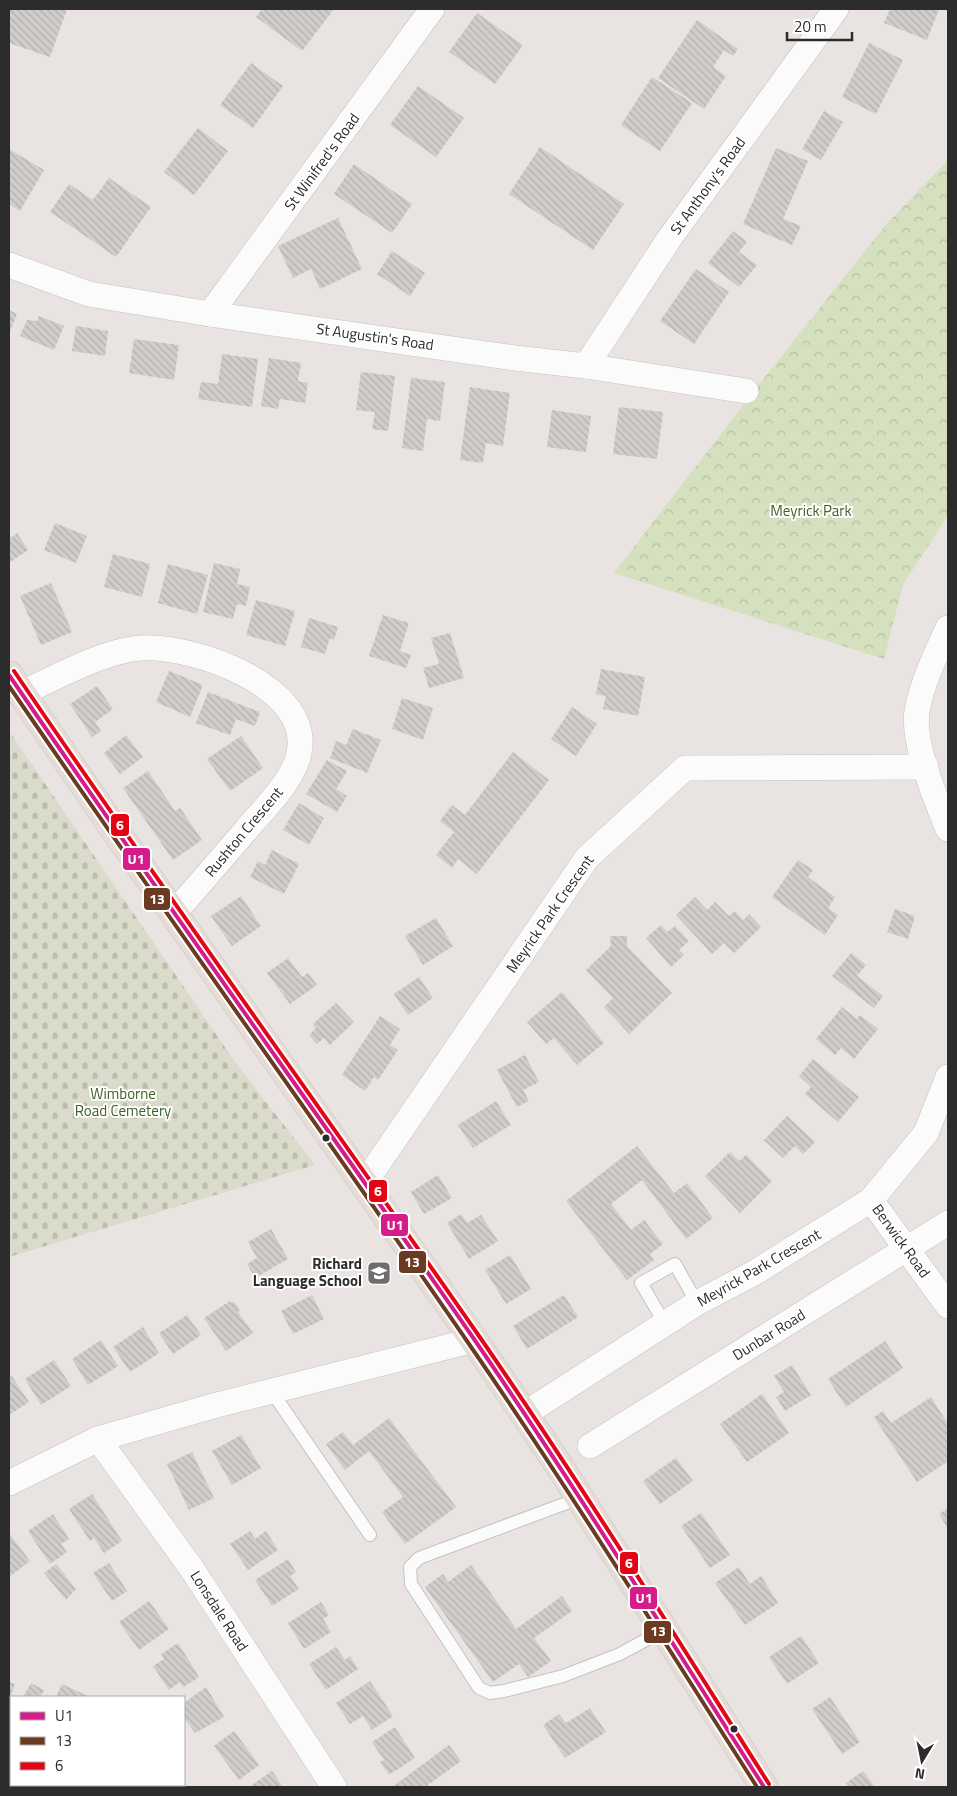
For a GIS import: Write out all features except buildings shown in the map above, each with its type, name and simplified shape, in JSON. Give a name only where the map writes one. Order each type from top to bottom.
[{"type":"main road","points":[[15,684],[474,1340],[580,1498],[764,1787]]},
{"type":"street","name":"St Winifred's Road","points":[[210,314],[432,9]]},
{"type":"street","name":"St Anthony's Road","points":[[586,366],[669,240],[836,9]]},
{"type":"street","name":"St Augustin's Road","points":[[9,265],[89,294],[210,314],[515,358],[586,366],[746,391]]},
{"type":"street","points":[[948,628],[934,660],[917,712],[918,745],[948,829]]},
{"type":"street","name":"Rushton Crescent","points":[[15,684],[140,648],[185,651],[234,668],[276,693],[298,726],[299,754],[284,785],[174,913]]},
{"type":"street","name":"Meyrick Park Crescent","points":[[364,1184],[587,858],[684,768],[926,767]]},
{"type":"street","name":"Meyrick Park Crescent","points":[[523,1415],[697,1303],[754,1274],[871,1200],[926,1133],[948,1077]]},
{"type":"street","name":"Berwick Road","points":[[871,1200],[906,1251],[948,1306]]},
{"type":"street","name":"Dunbar Road","points":[[590,1446],[906,1251],[948,1223]]},
{"type":"street","points":[[9,1483],[98,1439],[474,1340]]},
{"type":"street","name":"Lonsdale Road","points":[[98,1439],[192,1569],[334,1787]]},
{"type":"lane","points":[[665,1324],[641,1283],[674,1264],[697,1303]]},
{"type":"lane","points":[[272,1392],[370,1534]]},
{"type":"lane","points":[[580,1498],[419,1558],[410,1567],[411,1584],[479,1688],[486,1692],[504,1691],[563,1676],[620,1654],[664,1630]]},
{"type":"green space","name":"Meyrick Park","points":[[948,160],[948,515],[903,585],[884,659],[614,573],[757,387],[885,226]]},
{"type":"green space","name":"Wimborne Road Cemetery","points":[[9,731],[235,1062],[315,1165],[9,1257]]},
{"type":"transit line","name":"6","points":[[14,671],[517,1391],[769,1784]]},
{"type":"transit line","name":"U1","points":[[9,675],[512,1394],[764,1787]]},
{"type":"transit line","name":"13","points":[[9,686],[412,1261],[506,1399],[615,1564],[757,1787]]},
{"type":"place","name":"Richard Language School","points":[[379,1273]]}]
